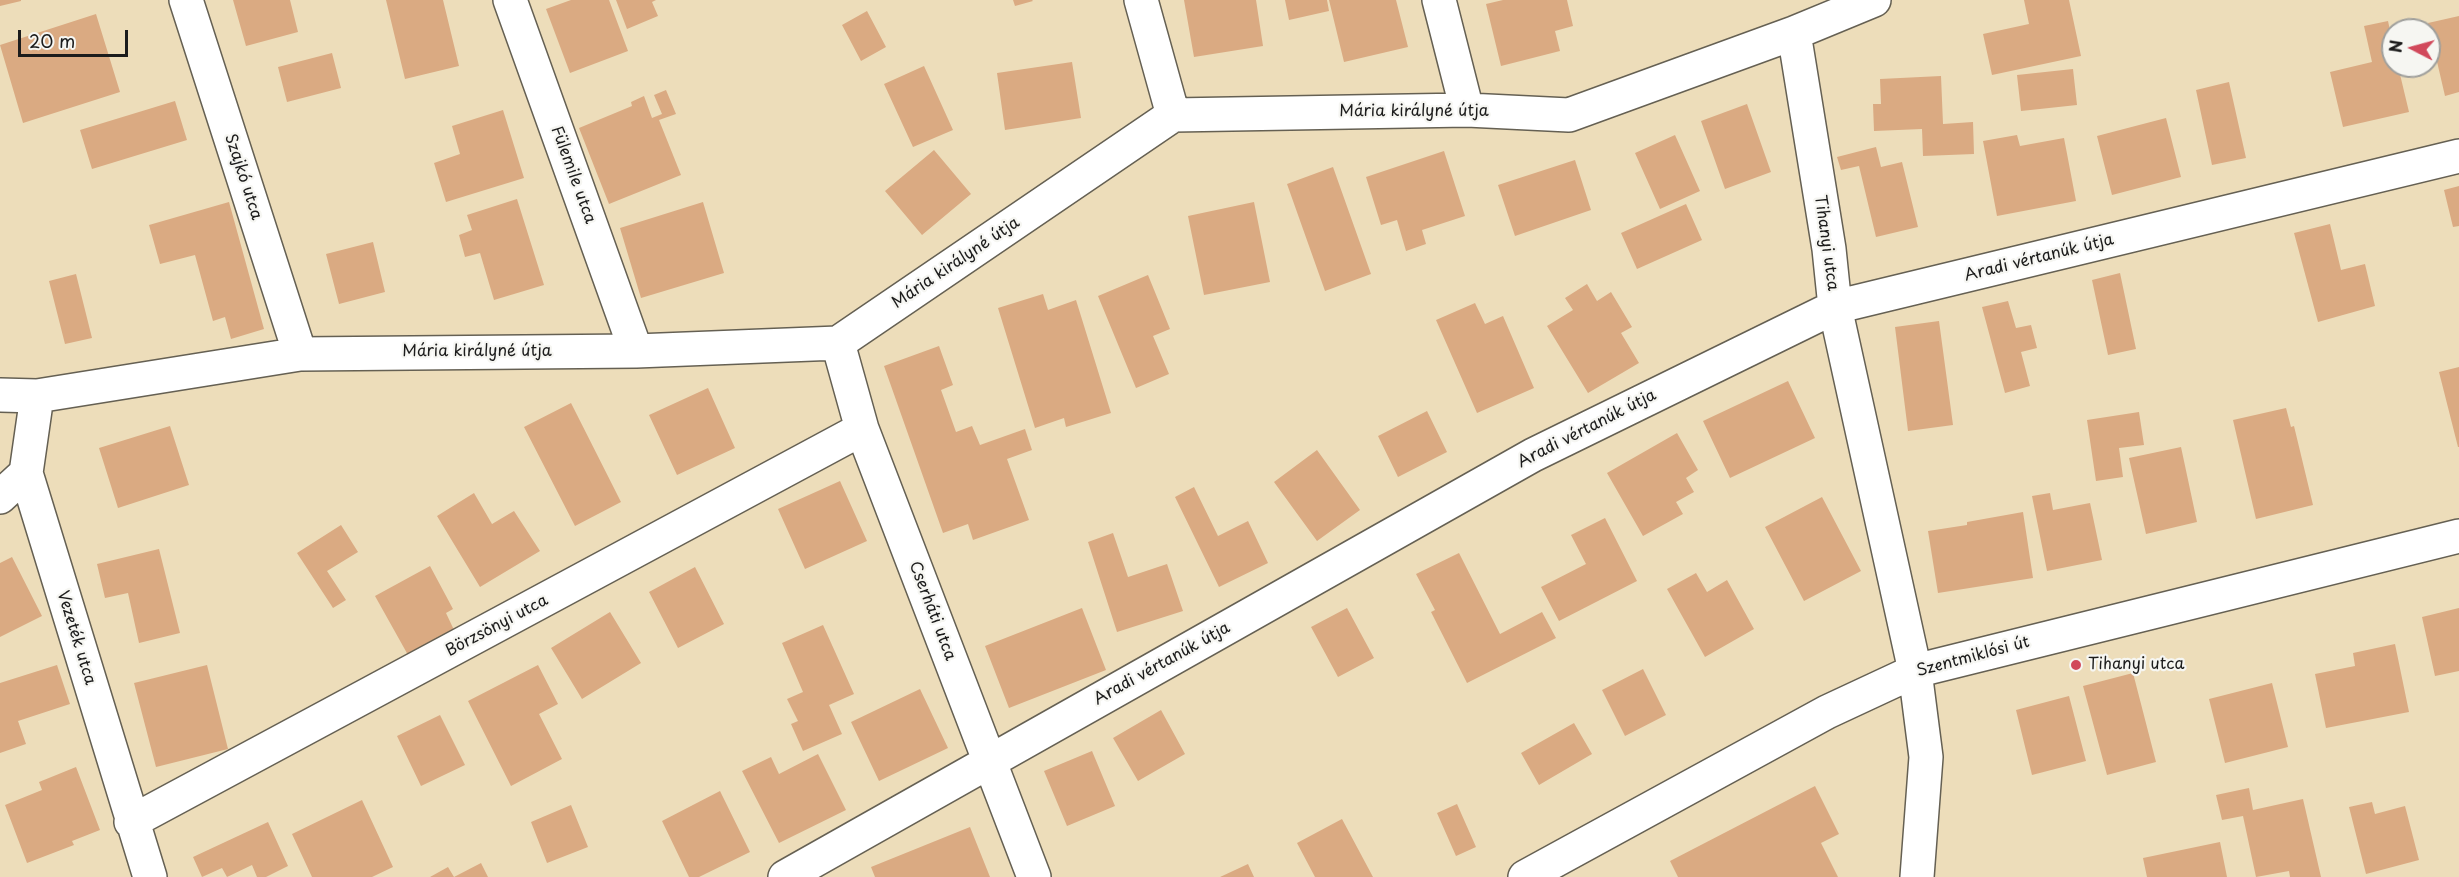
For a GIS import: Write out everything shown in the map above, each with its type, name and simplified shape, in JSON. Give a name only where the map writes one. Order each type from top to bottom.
[{"type":"street","name":"Szajkó utca","points":[[186,0],[300,354]]},
{"type":"street","name":"Fülemile utca","points":[[510,0],[636,351]]},
{"type":"street","points":[[1141,0],[1173,115]]},
{"type":"street","points":[[1439,0],[1467,110]]},
{"type":"street","name":"Mária királyné útja","points":[[0,395],[37,396],[300,354],[636,351],[838,343],[1173,115],[1467,110],[1569,115],[1794,33],[1874,0]]},
{"type":"street","name":"Tihanyi utca","points":[[1794,33],[1835,307],[1915,671],[1926,757],[1917,877]]},
{"type":"street","name":"Aradi vértanúk útja","points":[[785,877],[1533,455],[1835,307],[2459,156]]},
{"type":"street","name":"Cserháti utca","points":[[838,343],[862,429],[1034,877]]},
{"type":"street","name":"Vezeték utca","points":[[37,396],[26,473],[131,822],[150,877]]},
{"type":"street","name":"Börzsönyi utca","points":[[131,822],[862,429]]},
{"type":"street","points":[[0,497],[26,473]]},
{"type":"street","name":"Szentmiklósi út","points":[[1525,877],[1827,712],[1915,671],[2459,536]]},
{"type":"building","points":[[0,0],[21,0],[21,1],[0,6]]},
{"type":"building","points":[[233,0],[290,0],[298,32],[246,46]]},
{"type":"building","points":[[386,0],[443,0],[459,66],[405,79]]},
{"type":"building","points":[[571,0],[609,0],[628,51],[570,73],[546,9]]},
{"type":"building","points":[[616,0],[656,0],[652,2],[658,16],[627,29]]},
{"type":"building","points":[[1013,0],[1032,0],[1033,1],[1015,6]]},
{"type":"building","points":[[1184,0],[1256,0],[1263,46],[1194,57]]},
{"type":"building","points":[[1285,0],[1327,0],[1329,11],[1289,20]]},
{"type":"building","points":[[1329,0],[1396,0],[1408,47],[1344,62]]},
{"type":"building","points":[[1503,0],[1567,0],[1573,26],[1555,31],[1560,51],[1501,66],[1486,4]]},
{"type":"building","points":[[2024,0],[2069,0],[2081,56],[1992,75],[1983,34],[2029,24]]},
{"type":"building","points":[[867,11],[886,47],[861,61],[842,25]]},
{"type":"building","points":[[96,14],[120,92],[23,123],[0,45]]},
{"type":"building","points":[[2459,16],[2459,92],[2445,96],[2441,78],[2441,20]]},
{"type":"building","points":[[2381,22],[2381,78],[2401,78],[2409,112],[2343,127],[2330,72],[2372,62],[2364,26]]},
{"type":"building","points":[[332,53],[341,88],[287,102],[278,67]]},
{"type":"building","points":[[1072,62],[1081,118],[1005,130],[997,73]]},
{"type":"building","points":[[924,66],[953,130],[913,147],[884,84]]},
{"type":"building","points":[[2073,69],[2077,105],[2021,111],[2017,75]]},
{"type":"building","points":[[1941,76],[1943,124],[1973,122],[1974,154],[1923,156],[1922,129],[1874,131],[1873,104],[1881,104],[1880,79]]},
{"type":"building","points":[[2229,82],[2246,158],[2212,165],[2196,90]]},
{"type":"building","points":[[666,90],[676,114],[659,120],[681,175],[609,204],[579,128],[632,106],[631,102],[644,96],[652,118],[662,114],[654,95]]},
{"type":"building","points":[[175,101],[187,140],[92,169],[80,130]]},
{"type":"building","points":[[1747,104],[1771,172],[1725,189],[1701,121]]},
{"type":"building","points":[[503,110],[524,178],[446,202],[434,163],[460,154],[452,126]]},
{"type":"building","points":[[2166,118],[2181,177],[2112,195],[2097,136]]},
{"type":"building","points":[[1675,135],[1700,191],[1660,209],[1635,153]]},
{"type":"building","points":[[2017,135],[2020,146],[2064,138],[2076,201],[1997,216],[1983,141]]},
{"type":"building","points":[[1876,147],[1881,167],[1902,162],[1918,227],[1876,237],[1859,166],[1841,170],[1837,157]]},
{"type":"building","points":[[934,150],[971,194],[922,235],[885,191]]},
{"type":"building","points":[[1444,151],[1465,216],[1422,230],[1426,244],[1406,251],[1397,220],[1381,225],[1366,177]]},
{"type":"building","points":[[1575,160],[1591,210],[1515,236],[1498,185]]},
{"type":"building","points":[[1333,167],[1371,274],[1325,291],[1287,184]]},
{"type":"building","points":[[2459,186],[2459,226],[2453,227],[2444,190]]},
{"type":"building","points":[[517,199],[544,285],[494,300],[480,253],[465,257],[459,235],[472,230],[467,215]]},
{"type":"building","points":[[229,202],[264,329],[231,339],[225,317],[213,321],[195,255],[160,264],[149,225]]},
{"type":"building","points":[[703,202],[724,273],[641,298],[620,228]]},
{"type":"building","points":[[1254,202],[1270,282],[1204,295],[1188,216]]},
{"type":"building","points":[[1686,204],[1702,240],[1637,269],[1621,233]]},
{"type":"building","points":[[2330,224],[2341,270],[2365,264],[2375,306],[2318,322],[2294,233]]},
{"type":"building","points":[[373,242],[385,292],[339,304],[326,254]]},
{"type":"building","points":[[2120,273],[2136,349],[2108,355],[2092,280]]},
{"type":"building","points":[[76,274],[92,338],[65,344],[49,281]]},
{"type":"building","points":[[1148,275],[1170,329],[1153,336],[1169,374],[1136,388],[1098,296]]},
{"type":"building","points":[[1587,284],[1597,301],[1611,292],[1632,327],[1621,333],[1639,363],[1588,393],[1547,326],[1573,310],[1565,298]]},
{"type":"building","points":[[1043,294],[1048,310],[1076,300],[1111,413],[1066,427],[1064,418],[1035,428],[998,308]]},
{"type":"building","points":[[2008,301],[2016,328],[2031,325],[2037,348],[2021,352],[2030,386],[2005,393],[1982,307]]},
{"type":"building","points":[[1475,303],[1485,324],[1503,316],[1534,388],[1477,413],[1436,320]]},
{"type":"building","points":[[1939,321],[1953,425],[1908,431],[1895,327]]},
{"type":"building","points":[[939,346],[953,385],[941,390],[956,432],[972,426],[980,445],[1025,429],[1032,450],[1007,459],[1029,520],[973,540],[968,524],[943,533],[884,366]]},
{"type":"building","points":[[2459,367],[2459,447],[2458,447],[2439,372]]},
{"type":"building","points":[[1788,381],[1815,438],[1730,478],[1703,421]]},
{"type":"building","points":[[708,388],[735,448],[677,475],[649,415]]},
{"type":"building","points":[[571,403],[621,502],[575,526],[524,427]]},
{"type":"building","points":[[2286,408],[2291,427],[2294,426],[2313,505],[2256,519],[2233,420]]},
{"type":"building","points":[[1427,411],[1447,452],[1398,477],[1378,436]]},
{"type":"building","points":[[2139,412],[2144,445],[2119,448],[2123,477],[2096,481],[2087,420]]},
{"type":"building","points":[[170,426],[189,485],[118,508],[99,448]]},
{"type":"building","points":[[1677,433],[1698,470],[1686,478],[1694,492],[1676,502],[1683,514],[1643,536],[1607,473]]},
{"type":"building","points":[[2181,447],[2197,522],[2146,534],[2129,458]]},
{"type":"building","points":[[1317,450],[1360,510],[1317,541],[1274,482]]},
{"type":"building","points":[[840,481],[867,541],[805,569],[778,509]]},
{"type":"building","points":[[1194,487],[1218,536],[1248,521],[1268,563],[1219,587],[1175,497]]},
{"type":"building","points":[[474,493],[492,524],[514,511],[540,551],[480,587],[437,516]]},
{"type":"building","points":[[2050,493],[2053,510],[2090,503],[2102,560],[2047,571],[2032,496]]},
{"type":"building","points":[[1822,497],[1861,571],[1804,601],[1765,527]]},
{"type":"building","points":[[2023,512],[2033,578],[1938,593],[1928,531]]},
{"type":"building","points":[[1605,518],[1637,581],[1559,621],[1541,587],[1586,564],[1571,535]]},
{"type":"building","points":[[341,525],[358,552],[327,571],[346,600],[333,608],[297,553]]},
{"type":"building","points":[[1113,533],[1128,577],[1167,564],[1183,611],[1117,632],[1088,542]]},
{"type":"building","points":[[159,549],[180,633],[139,643],[128,593],[105,598],[97,564]]},
{"type":"building","points":[[1459,553],[1500,634],[1542,612],[1556,638],[1467,683],[1431,612],[1435,610],[1416,574]]},
{"type":"building","points":[[12,557],[42,616],[0,637],[0,563]]},
{"type":"building","points":[[430,566],[453,609],[446,613],[454,630],[408,655],[375,596]]},
{"type":"building","points":[[695,567],[724,624],[678,648],[649,592]]},
{"type":"building","points":[[1696,573],[1707,592],[1727,580],[1754,629],[1705,657],[1667,589]]},
{"type":"building","points":[[1082,608],[1106,670],[1009,708],[985,646]]},
{"type":"building","points":[[1347,608],[1374,658],[1338,677],[1311,627]]},
{"type":"building","points":[[2459,608],[2459,671],[2435,676],[2422,617]]},
{"type":"building","points":[[610,612],[641,663],[582,699],[551,648]]},
{"type":"building","points":[[823,625],[854,694],[829,705],[842,734],[803,751],[791,724],[798,721],[787,699],[803,692],[782,643]]},
{"type":"building","points":[[2395,644],[2409,712],[2326,728],[2315,674],[2355,666],[2353,653]]},
{"type":"building","points":[[57,665],[70,704],[18,721],[26,744],[0,753],[0,683]]},
{"type":"building","points":[[207,665],[228,749],[156,767],[134,683]]},
{"type":"building","points":[[538,665],[558,704],[539,714],[562,759],[511,786],[468,701]]},
{"type":"building","points":[[1643,669],[1666,715],[1625,736],[1602,690]]},
{"type":"building","points":[[2133,673],[2156,762],[2107,775],[2083,686]]},
{"type":"building","points":[[2272,683],[2288,747],[2225,763],[2209,699]]},
{"type":"building","points":[[920,689],[948,748],[879,781],[851,722]]},
{"type":"building","points":[[2069,696],[2086,761],[2032,775],[2016,710]]},
{"type":"building","points":[[1161,710],[1185,754],[1138,781],[1113,738]]},
{"type":"building","points":[[440,715],[465,765],[421,786],[397,736]]},
{"type":"building","points":[[1574,723],[1592,754],[1539,785],[1521,753]]},
{"type":"building","points":[[1092,751],[1115,806],[1067,826],[1044,771]]},
{"type":"building","points":[[818,754],[846,810],[779,843],[742,771],[771,757],[779,774]]},
{"type":"building","points":[[76,767],[100,830],[72,841],[74,845],[27,863],[5,805],[42,790],[39,782]]},
{"type":"building","points":[[1815,786],[1839,834],[1821,843],[1838,877],[1678,877],[1670,861]]},
{"type":"building","points":[[2249,788],[2253,810],[2303,799],[2321,877],[2290,877],[2289,871],[2256,877],[2243,816],[2222,820],[2216,795]]},
{"type":"building","points":[[720,791],[750,852],[699,877],[689,877],[662,821]]},
{"type":"building","points":[[362,800],[393,867],[372,877],[312,877],[292,834]]},
{"type":"building","points":[[2372,802],[2375,814],[2405,806],[2419,860],[2366,874],[2349,807]]},
{"type":"building","points":[[1457,804],[1476,847],[1456,856],[1437,813]]},
{"type":"building","points":[[571,805],[588,847],[547,863],[531,822]]},
{"type":"building","points":[[1342,819],[1373,877],[1315,877],[1297,843]]},
{"type":"building","points":[[268,822],[288,866],[266,877],[257,877],[252,865],[227,877],[222,868],[202,877],[193,857]]},
{"type":"building","points":[[970,827],[990,877],[875,877],[871,867]]},
{"type":"building","points":[[2220,842],[2227,877],[2147,877],[2143,858]]},
{"type":"building","points":[[481,863],[488,877],[454,877]]},
{"type":"building","points":[[1248,864],[1254,877],[1220,877]]},
{"type":"building","points":[[448,867],[454,877],[430,877]]},
{"type":"place","name":"Tihanyi utca","points":[[2076,665]]}]
